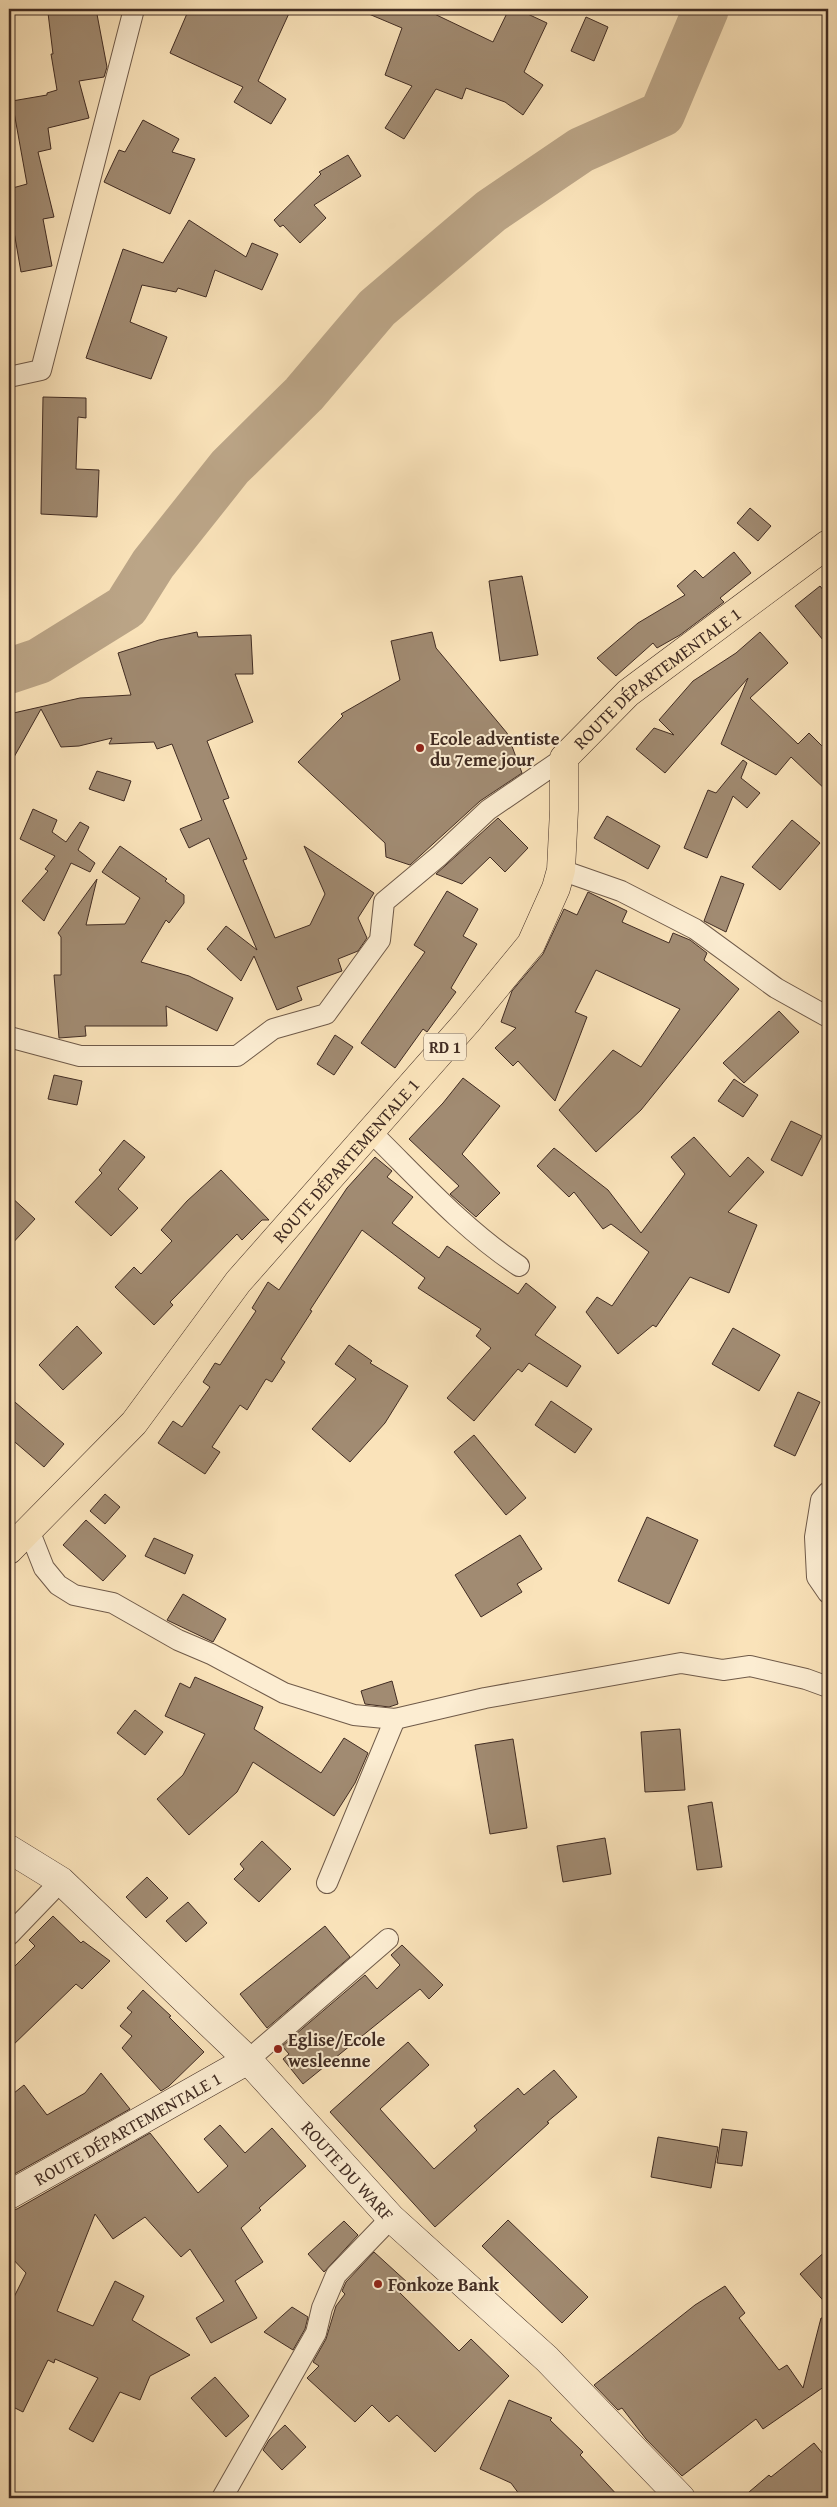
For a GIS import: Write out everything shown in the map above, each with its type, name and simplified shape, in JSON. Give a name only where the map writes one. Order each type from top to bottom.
[{"type":"main road","name":"ROUTE DÉPARTEMENTALE 1","points":[[9,1550],[134,1423],[238,1282],[467,1022],[531,944],[556,888],[561,870],[564,758],[628,693],[828,544]]},
{"type":"main road","name":"ROUTE DU WARF","points":[[9,1849],[61,1881],[248,2060],[391,2218],[547,2360],[681,2498]]},
{"type":"main road","name":"ROUTE DÉPARTEMENTALE 1","points":[[9,2196],[248,2060]]},
{"type":"street","points":[[9,377],[41,370],[134,9]]},
{"type":"street","points":[[9,1036],[80,1056],[237,1056],[274,1028],[326,1014],[380,940],[384,902],[439,856],[488,810],[564,758]]},
{"type":"street","points":[[561,870],[621,891],[695,929],[776,988],[828,1017]]},
{"type":"street","points":[[370,1131],[443,1203],[498,1252],[519,1266]]},
{"type":"street","points":[[828,1492],[821,1500],[816,1537],[817,1577],[828,1593]]},
{"type":"street","points":[[29,1530],[44,1568],[58,1585],[74,1595],[113,1603],[178,1640],[211,1654],[284,1693],[354,1715],[395,1719],[485,1698],[681,1663],[723,1670],[750,1666],[806,1679],[828,1687]]},
{"type":"street","points":[[327,1883],[395,1719]]},
{"type":"street","points":[[9,1936],[61,1881]]},
{"type":"street","points":[[248,2060],[388,1939]]},
{"type":"street","points":[[222,2498],[316,2334],[322,2308],[336,2275],[391,2218]]},
{"type":"building","points":[[61,9],[96,9],[107,67],[104,77],[79,81],[89,118],[48,128],[51,149],[38,152],[54,217],[43,219],[52,266],[21,272],[13,226],[9,227],[9,189],[27,184],[12,101],[47,95],[47,93],[57,90],[51,54],[53,54],[48,13],[62,12]]},
{"type":"building","points":[[189,9],[291,9],[258,81],[286,99],[271,124],[234,102],[243,87],[170,53]]},
{"type":"building","points":[[357,9],[424,9],[493,42],[509,9],[517,9],[547,23],[524,72],[543,85],[523,115],[505,102],[466,88],[462,99],[436,89],[404,139],[385,128],[412,86],[385,75],[402,28]]},
{"type":"building","points":[[586,17],[608,27],[594,61],[571,51]]},
{"type":"building","points":[[143,120],[179,139],[172,152],[195,159],[170,214],[104,182],[119,150],[125,152]]},
{"type":"building","points":[[348,155],[361,176],[314,205],[326,218],[300,243],[283,225],[280,227],[274,220],[321,174],[319,172]]},
{"type":"building","points":[[189,220],[246,257],[252,243],[278,254],[262,290],[215,270],[206,297],[178,288],[176,292],[142,285],[130,322],[167,337],[151,379],[86,358],[123,249],[163,263]]},
{"type":"building","points":[[43,397],[86,398],[86,418],[78,417],[76,469],[99,470],[97,517],[41,514]]},
{"type":"building","points":[[750,508],[771,526],[758,541],[737,523]]},
{"type":"building","points":[[734,552],[751,573],[720,598],[724,602],[680,635],[657,648],[653,643],[616,676],[597,658],[638,623],[685,595],[677,586],[695,570],[703,578]]},
{"type":"building","points":[[522,576],[538,655],[500,661],[489,581]]},
{"type":"building","points":[[820,586],[828,596],[828,646],[795,606]]},
{"type":"building","points":[[197,632],[198,637],[251,635],[253,674],[235,674],[253,722],[207,741],[229,798],[223,800],[247,859],[243,860],[275,938],[310,925],[325,894],[304,846],[374,893],[358,918],[367,938],[358,951],[338,959],[342,971],[297,987],[302,1000],[277,1010],[254,956],[241,981],[207,949],[226,926],[257,950],[209,838],[189,848],[180,829],[202,820],[172,744],[157,749],[154,742],[109,744],[112,738],[79,746],[61,747],[41,709],[9,766],[9,714],[80,698],[131,695],[118,653],[159,640]]},
{"type":"building","points":[[432,632],[436,648],[507,733],[522,773],[480,801],[410,865],[386,857],[385,843],[298,762],[343,716],[341,714],[400,680],[391,641]]},
{"type":"building","points":[[760,632],[788,663],[750,698],[798,744],[809,733],[828,752],[828,792],[791,757],[776,775],[721,744],[748,678],[665,773],[636,749],[654,728],[674,735],[659,720],[693,681],[736,653]]},
{"type":"building","points":[[743,760],[747,763],[741,778],[760,793],[747,808],[733,796],[707,858],[684,848],[708,790],[716,793]]},
{"type":"building","points":[[97,771],[131,781],[124,801],[89,789]]},
{"type":"building","points":[[33,809],[57,820],[52,832],[66,842],[80,822],[89,827],[78,850],[95,863],[90,872],[71,863],[44,921],[22,901],[48,871],[45,869],[55,856],[20,839]]},
{"type":"building","points":[[607,816],[660,846],[648,869],[594,838]]},
{"type":"building","points":[[498,818],[528,848],[505,872],[490,857],[462,884],[436,874]]},
{"type":"building","points":[[792,820],[820,843],[780,890],[752,867]]},
{"type":"building","points":[[120,846],[167,879],[165,881],[184,895],[184,903],[169,923],[166,920],[141,962],[189,976],[233,998],[217,1031],[166,1006],[167,1026],[85,1026],[86,1036],[59,1038],[54,975],[61,975],[61,937],[58,933],[97,879],[86,925],[125,924],[140,898],[102,872]]},
{"type":"building","points":[[721,876],[744,884],[726,932],[704,921]]},
{"type":"building","points":[[447,891],[478,909],[463,936],[477,944],[451,988],[456,992],[427,1032],[423,1029],[395,1068],[361,1043],[425,952],[414,945]]},
{"type":"building","points":[[588,892],[627,911],[622,922],[669,943],[673,933],[690,940],[707,953],[704,960],[739,989],[641,1110],[596,1152],[559,1110],[613,1050],[641,1067],[680,1009],[596,970],[575,1012],[587,1017],[555,1101],[518,1061],[513,1066],[495,1048],[516,1028],[501,1022],[512,991],[543,954],[564,909],[577,915]]},
{"type":"building","points":[[779,1011],[799,1032],[744,1083],[723,1063]]},
{"type":"building","points":[[335,1035],[353,1047],[334,1075],[317,1064]]},
{"type":"building","points":[[54,1075],[82,1081],[77,1105],[48,1099]]},
{"type":"building","points":[[463,1078],[500,1106],[462,1154],[500,1193],[476,1217],[450,1194],[459,1186],[409,1139],[443,1103]]},
{"type":"building","points":[[734,1079],[758,1095],[743,1117],[718,1101]]},
{"type":"building","points":[[791,1121],[822,1136],[802,1176],[771,1160]]},
{"type":"building","points":[[694,1137],[730,1177],[748,1157],[764,1172],[728,1212],[757,1225],[729,1293],[690,1277],[656,1327],[653,1325],[618,1354],[586,1312],[597,1297],[612,1306],[649,1252],[611,1224],[603,1229],[574,1192],[569,1197],[537,1166],[554,1148],[608,1190],[641,1233],[685,1174],[671,1157]]},
{"type":"building","points":[[124,1140],[145,1157],[118,1189],[138,1208],[111,1236],[75,1202],[102,1173],[99,1170]]},
{"type":"building","points":[[375,1157],[392,1171],[387,1177],[413,1197],[392,1223],[439,1258],[447,1246],[518,1294],[526,1283],[556,1307],[535,1335],[581,1366],[567,1387],[529,1363],[522,1372],[518,1369],[474,1421],[447,1398],[491,1348],[476,1336],[481,1329],[418,1288],[425,1278],[362,1230],[310,1310],[312,1311],[281,1359],[285,1362],[272,1382],[266,1379],[247,1410],[240,1405],[212,1447],[220,1452],[205,1474],[158,1443],[173,1421],[182,1427],[210,1387],[203,1382],[215,1363],[220,1365],[256,1311],[252,1308],[268,1282],[279,1290],[347,1188]]},
{"type":"building","points":[[221,1170],[269,1220],[262,1220],[242,1240],[237,1234],[170,1302],[173,1305],[154,1325],[115,1287],[134,1267],[141,1274],[172,1241],[161,1230],[187,1201]]},
{"type":"building","points":[[9,1195],[35,1219],[9,1247]]},
{"type":"building","points":[[77,1326],[102,1353],[63,1390],[39,1365]]},
{"type":"building","points":[[733,1328],[780,1355],[759,1391],[712,1364]]},
{"type":"building","points":[[349,1345],[372,1361],[370,1363],[408,1386],[385,1423],[350,1462],[312,1429],[356,1379],[335,1364]]},
{"type":"building","points":[[798,1392],[820,1402],[795,1456],[774,1446]]},
{"type":"building","points":[[9,1397],[64,1444],[44,1467],[9,1437]]},
{"type":"building","points":[[551,1401],[592,1429],[575,1453],[535,1425]]},
{"type":"building","points":[[474,1435],[526,1498],[506,1515],[454,1452]]},
{"type":"building","points":[[105,1494],[120,1507],[105,1524],[90,1511]]},
{"type":"building","points":[[647,1517],[698,1540],[669,1604],[618,1581]]},
{"type":"building","points":[[86,1520],[126,1556],[103,1581],[63,1545]]},
{"type":"building","points":[[520,1535],[542,1569],[517,1584],[522,1592],[481,1617],[455,1575]]},
{"type":"building","points":[[154,1538],[193,1555],[185,1574],[145,1556]]},
{"type":"building","points":[[183,1594],[226,1619],[213,1642],[167,1620]]},
{"type":"building","points":[[195,1677],[263,1707],[254,1729],[321,1773],[344,1738],[368,1753],[355,1783],[334,1816],[253,1762],[237,1792],[189,1835],[157,1799],[183,1775],[205,1734],[165,1716],[180,1683],[190,1688]]},
{"type":"building","points":[[392,1681],[398,1704],[389,1707],[365,1704],[361,1691]]},
{"type":"building","points":[[135,1710],[163,1732],[145,1755],[117,1733]]},
{"type":"building","points":[[680,1729],[685,1790],[645,1792],[641,1732]]},
{"type":"building","points":[[513,1739],[527,1828],[490,1834],[475,1745]]},
{"type":"building","points":[[712,1802],[722,1867],[697,1870],[688,1806]]},
{"type":"building","points":[[605,1838],[611,1874],[563,1882],[557,1846]]},
{"type":"building","points":[[262,1841],[291,1869],[259,1902],[234,1879],[244,1869],[240,1864]]},
{"type":"building","points":[[147,1877],[168,1898],[146,1918],[126,1897]]},
{"type":"building","points":[[188,1902],[207,1923],[186,1942],[166,1921]]},
{"type":"building","points":[[53,1916],[81,1943],[83,1941],[110,1961],[82,1989],[76,1984],[9,2049],[9,1972],[35,1946],[29,1940]]},
{"type":"building","points":[[325,1926],[350,1957],[267,2028],[240,1994]]},
{"type":"building","points":[[402,1945],[443,1985],[429,1999],[420,1989],[303,2084],[283,2059],[289,2054],[282,2046],[365,1975],[377,1989],[400,1965],[391,1955]]},
{"type":"building","points":[[143,1990],[171,2016],[169,2017],[204,2052],[169,2086],[161,2091],[122,2048],[132,2036],[120,2026],[132,2012],[127,2008]]},
{"type":"building","points":[[408,2042],[429,2065],[380,2109],[434,2169],[477,2130],[474,2126],[518,2088],[524,2095],[554,2070],[577,2097],[547,2122],[549,2123],[435,2227],[330,2112]]},
{"type":"building","points":[[101,2073],[130,2109],[9,2177],[9,2097],[24,2085],[47,2115],[85,2093]]},
{"type":"building","points":[[220,2125],[245,2153],[272,2128],[306,2166],[259,2208],[261,2210],[241,2228],[263,2262],[235,2281],[257,2318],[211,2343],[196,2318],[224,2301],[190,2249],[181,2257],[145,2217],[113,2239],[95,2214],[57,2311],[93,2326],[115,2281],[144,2296],[132,2320],[190,2355],[150,2376],[140,2400],[120,2392],[93,2442],[69,2429],[98,2378],[55,2359],[54,2363],[48,2360],[23,2412],[9,2405],[9,2307],[26,2273],[9,2255],[9,2211],[17,2209],[150,2133],[198,2193],[228,2166],[204,2139]]},
{"type":"building","points":[[722,2129],[747,2132],[742,2166],[717,2163]]},
{"type":"building","points":[[658,2137],[718,2147],[711,2188],[651,2177]]},
{"type":"building","points":[[508,2220],[588,2297],[562,2323],[482,2246]]},
{"type":"building","points":[[344,2221],[358,2235],[324,2272],[308,2254]]},
{"type":"building","points":[[828,2249],[828,2306],[800,2274]]},
{"type":"building","points":[[374,2252],[408,2283],[399,2292],[459,2351],[471,2339],[509,2376],[435,2452],[397,2415],[389,2422],[372,2405],[355,2422],[307,2378],[319,2366],[313,2362],[326,2339],[336,2306],[345,2294],[342,2291],[346,2282]]},
{"type":"building","points":[[725,2286],[745,2313],[739,2318],[779,2370],[787,2365],[803,2388],[821,2318],[828,2319],[828,2384],[763,2429],[756,2419],[682,2476],[646,2439],[622,2408],[618,2410],[594,2385],[695,2305]]},
{"type":"building","points":[[292,2307],[308,2317],[305,2329],[293,2350],[264,2332]]},
{"type":"building","points":[[215,2377],[249,2416],[226,2437],[191,2398]]},
{"type":"building","points":[[509,2400],[552,2418],[550,2420],[583,2452],[580,2455],[620,2498],[522,2498],[511,2483],[480,2469]]},
{"type":"building","points":[[285,2425],[306,2447],[282,2470],[263,2450],[269,2440]]},
{"type":"building","points":[[814,2443],[828,2460],[828,2498],[742,2498],[769,2475],[771,2477]]},
{"type":"waterway","points":[[9,671],[39,661],[126,607],[153,564],[230,467],[304,394],[377,308],[491,211],[581,150],[662,114],[706,9]]},
{"type":"place","name":"Ecole adventiste du 7eme jour","points":[[420,748]]},
{"type":"place","name":"Eglise/Ecole wesleenne","points":[[278,2049]]},
{"type":"place","name":"Fonkoze Bank","points":[[378,2284]]}]
